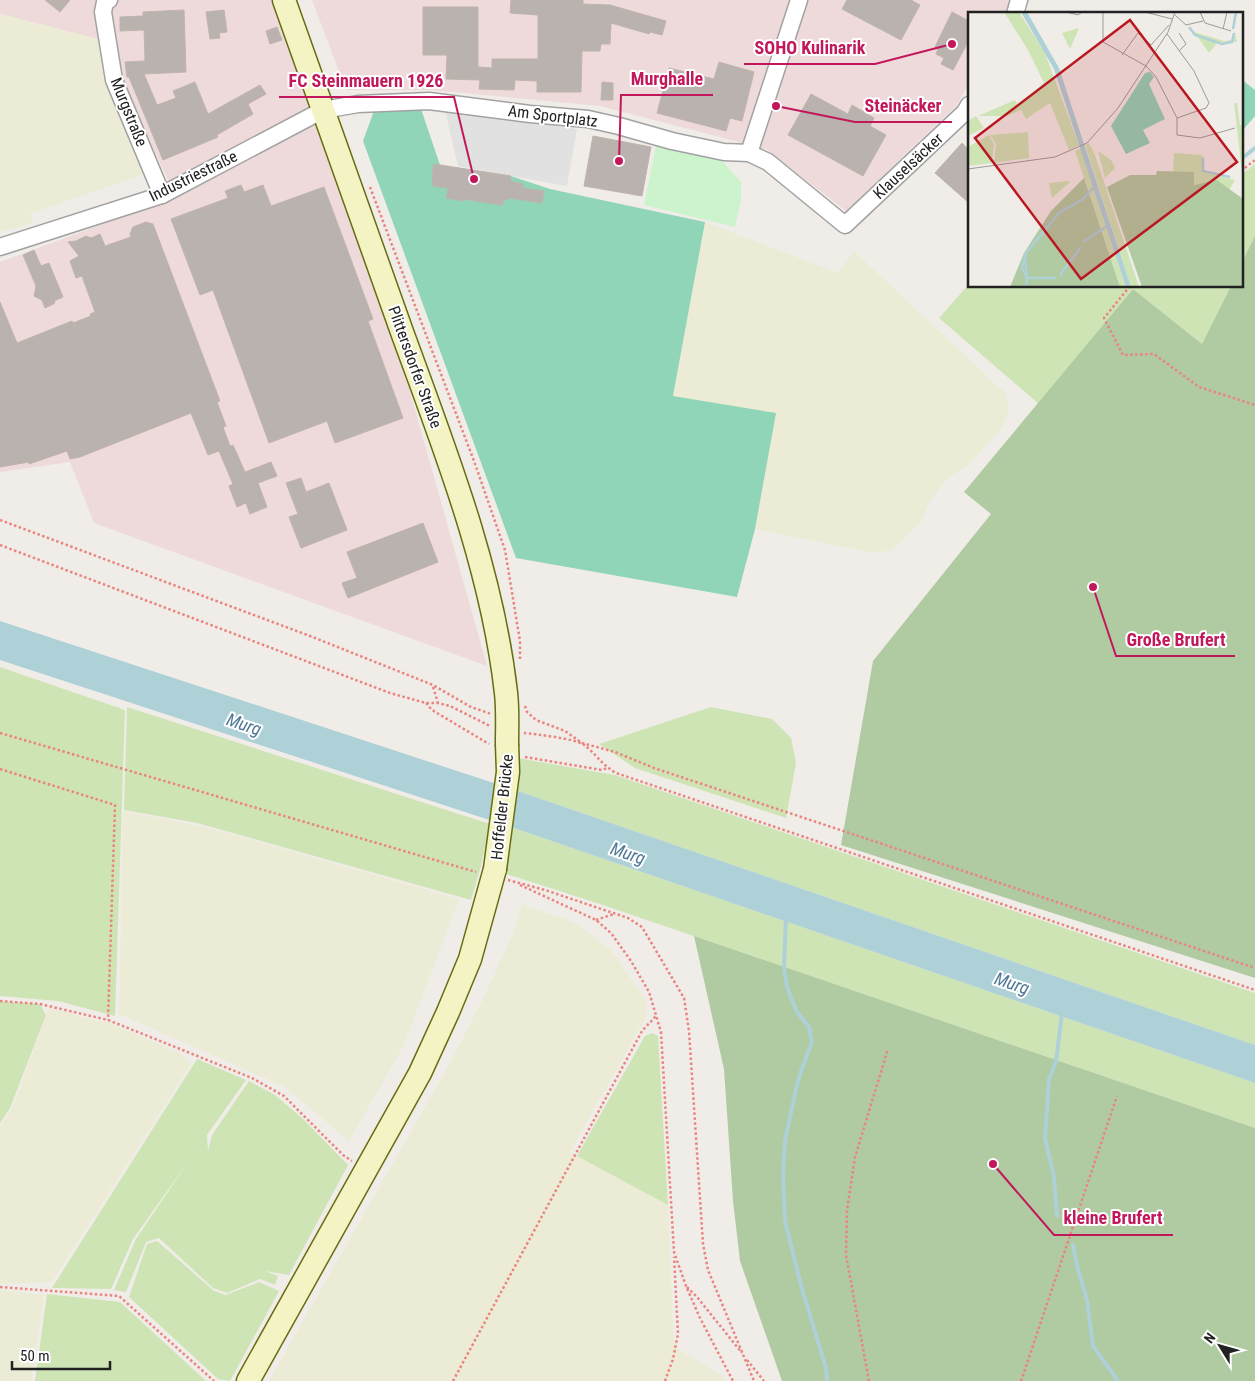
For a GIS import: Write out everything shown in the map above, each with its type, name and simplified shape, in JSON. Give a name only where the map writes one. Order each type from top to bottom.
[{"type":"main road","name":"Plittersdorfer Straße","points":[[284,0],[442,442],[472,534],[492,612],[500,654],[506,694],[508,744]]},
{"type":"main road","name":"Hoffelder Brücke","points":[[248,1381],[420,1073],[470,959],[508,772],[508,744]]},
{"type":"street","name":"Murgstraße","points":[[109,0],[105,2],[103,12],[114,80],[162,195]]},
{"type":"street","points":[[749,153],[799,0]]},
{"type":"street","name":"Am Sportplatz","points":[[323,110],[358,104],[429,100],[530,114],[588,119],[672,141],[716,150],[749,153],[768,162],[845,225]]},
{"type":"street","name":"Klauselsäcker","points":[[845,225],[965,112],[968,107]]},
{"type":"street","name":"Industriestraße","points":[[0,247],[162,195],[323,110]]},
{"type":"path","points":[[1242,170],[1255,160]]},
{"type":"path","points":[[1128,288],[1104,318],[1124,354],[1154,354],[1200,387],[1255,405]]},
{"type":"path","points":[[0,520],[310,636],[433,685],[470,706]]},
{"type":"path","points":[[0,545],[390,693],[426,703],[438,703],[469,714],[491,726]]},
{"type":"path","points":[[433,685],[438,703]]},
{"type":"path","points":[[0,733],[487,871]]},
{"type":"path","points":[[529,734],[543,735],[615,752],[654,768],[1255,968]]},
{"type":"path","points":[[582,744],[607,768],[616,773],[1255,990]]},
{"type":"path","points":[[0,769],[115,805],[108,1020]]},
{"type":"path","points":[[665,1381],[673,1360],[678,1334],[661,1032],[649,992],[631,961],[611,933],[596,920],[514,882],[545,890],[628,918],[642,927],[684,998],[689,1031],[703,1244],[708,1270],[754,1381]]},
{"type":"path","points":[[596,920],[615,914]]},
{"type":"path","points":[[0,1001],[40,1004],[108,1020],[252,1078],[284,1096],[343,1155],[355,1164]]},
{"type":"path","points":[[453,1381],[642,1031],[656,1016]]},
{"type":"path","points":[[869,1381],[846,1256],[847,1210],[855,1157],[888,1049]]},
{"type":"path","points":[[1021,1381],[1118,1096]]},
{"type":"path","points":[[674,1252],[700,1318],[734,1381]]},
{"type":"path","points":[[686,1286],[697,1297],[764,1381]]},
{"type":"path","points":[[0,1287],[119,1296],[214,1381]]},
{"type":"shaded area","points":[[0,0],[274,0],[404,370],[487,666],[94,523],[70,462],[0,472],[0,262],[176,197],[122,82],[117,44],[0,14]]},
{"type":"shaded area","points":[[312,0],[1010,0],[1007,12],[968,12],[968,86],[957,105],[846,211],[766,149],[600,106],[430,90],[346,90]]},
{"type":"shaded area","points":[[445,111],[577,129],[567,186],[458,166]]},
{"type":"green space","points":[[0,14],[99,39],[104,81],[144,174],[30,214],[33,223],[0,232]]},
{"type":"green space","points":[[1242,80],[1255,90],[1255,116],[1242,131]]},
{"type":"green space","points":[[420,106],[440,165],[511,176],[550,189],[705,222],[673,396],[776,413],[755,529],[737,597],[516,558],[363,141],[375,108]]},
{"type":"green space","points":[[656,146],[722,161],[741,182],[741,200],[735,227],[644,205]]},
{"type":"green space","points":[[1255,164],[1255,236],[1242,262],[1242,174]]},
{"type":"green space","points":[[705,222],[838,273],[854,251],[1006,394],[1009,413],[999,432],[966,467],[948,477],[929,503],[920,523],[892,550],[873,553],[755,529],[775,413],[673,396]]},
{"type":"green space","points":[[1255,236],[1255,978],[841,845],[873,661],[991,514],[964,492],[1133,289],[1202,344],[1230,288],[1242,288],[1242,262]]},
{"type":"green space","points":[[968,285],[968,288],[1230,288],[1202,344],[1133,289],[1039,404],[939,318]]},
{"type":"green space","points":[[0,667],[125,710],[115,1016],[58,1001],[0,996]]},
{"type":"green space","points":[[127,707],[490,824],[471,900],[197,823],[124,810]]},
{"type":"green space","points":[[711,707],[772,719],[791,738],[796,763],[786,818],[635,768],[599,744]]},
{"type":"green space","points":[[517,758],[615,775],[1255,993],[1255,1045],[515,790]]},
{"type":"green space","points":[[123,811],[206,827],[459,899],[404,1045],[349,1141],[285,1087],[119,1014]]},
{"type":"green space","points":[[511,827],[1255,1083],[1255,1128],[600,904],[503,873]]},
{"type":"green space","points":[[522,904],[574,922],[612,951],[647,1002],[646,1017],[570,1152],[668,1205],[674,1346],[724,1377],[724,1381],[269,1381],[445,1072],[483,999],[514,931]]},
{"type":"green space","points":[[694,936],[1255,1128],[1255,1381],[782,1381],[740,1261],[733,1201],[724,1069]]},
{"type":"green space","points":[[0,1001],[40,1004],[46,1015],[10,1108],[0,1123]]},
{"type":"green space","points":[[49,1008],[112,1024],[181,1054],[191,1064],[52,1282],[0,1284],[0,1127],[13,1107]]},
{"type":"green space","points":[[652,1033],[658,1036],[668,1205],[577,1156],[645,1036]]},
{"type":"green space","points":[[197,1059],[246,1080],[207,1135],[208,1151],[212,1135],[249,1081],[275,1095],[302,1118],[348,1165],[289,1275],[265,1271],[278,1276],[275,1285],[260,1279],[227,1293],[213,1288],[159,1238],[146,1242],[126,1292],[114,1290],[136,1239],[188,1162],[133,1239],[111,1289],[52,1288]]},
{"type":"green space","points":[[157,1241],[214,1291],[226,1295],[259,1282],[279,1291],[230,1381],[218,1379],[129,1297],[147,1244]]},
{"type":"green space","points":[[0,1290],[44,1295],[31,1381],[0,1381]]},
{"type":"green space","points":[[47,1294],[120,1302],[206,1381],[35,1381]]},
{"type":"water","name":"Murg","points":[[0,621],[515,790],[1255,1045],[1255,1083],[511,827],[0,660]]},
{"type":"building","points":[[45,0],[70,0],[60,12]]},
{"type":"building","points":[[511,0],[583,0],[583,4],[610,5],[666,21],[662,35],[650,32],[649,34],[611,23],[610,44],[601,44],[600,51],[582,51],[581,92],[537,92],[537,81],[515,80],[514,90],[479,89],[480,80],[446,79],[447,55],[423,55],[423,7],[478,7],[478,67],[492,68],[492,59],[538,59],[538,15],[510,13]]},
{"type":"building","points":[[847,0],[911,0],[920,5],[901,40],[842,9]]},
{"type":"building","points":[[184,10],[186,72],[144,74],[157,105],[176,98],[173,91],[195,82],[208,114],[260,85],[266,94],[248,104],[253,114],[217,135],[218,137],[163,160],[129,77],[127,77],[125,62],[145,61],[144,30],[120,31],[120,17],[143,16],[143,12]]},
{"type":"building","points":[[224,10],[227,32],[219,33],[220,38],[210,39],[206,12]]},
{"type":"building","points":[[952,12],[968,20],[968,42],[953,70],[941,64],[944,58],[936,54],[938,49],[935,47]]},
{"type":"building","points":[[277,27],[282,40],[270,44],[266,31]]},
{"type":"building","points":[[719,62],[754,72],[742,121],[730,118],[726,131],[657,113],[669,68],[714,79]]},
{"type":"building","points":[[602,82],[613,83],[613,100],[601,100]]},
{"type":"building","points":[[811,94],[848,114],[852,105],[874,118],[870,126],[886,135],[863,176],[788,135]]},
{"type":"building","points":[[593,136],[651,147],[642,196],[584,186]]},
{"type":"building","points":[[962,143],[968,149],[968,202],[935,173]]},
{"type":"building","points":[[434,164],[511,176],[510,181],[523,184],[523,188],[544,191],[542,203],[510,198],[503,201],[502,205],[446,198],[448,188],[433,186],[432,174]]},
{"type":"building","points":[[241,185],[244,192],[263,185],[271,206],[324,187],[373,319],[368,321],[403,418],[335,443],[327,421],[269,443],[213,290],[200,295],[171,219],[228,198],[225,191]]},
{"type":"building","points":[[146,222],[153,224],[220,401],[217,402],[226,426],[223,427],[230,446],[233,445],[245,472],[271,462],[277,476],[258,483],[267,507],[250,514],[246,503],[237,507],[229,486],[233,484],[219,451],[208,455],[191,413],[80,457],[70,459],[67,451],[29,464],[29,462],[0,467],[0,302],[17,343],[72,321],[73,323],[91,316],[90,314],[95,312],[82,276],[76,278],[70,261],[79,256],[68,242],[76,241],[86,236],[91,238],[100,234],[105,246],[131,237],[130,234],[133,227]]},
{"type":"building","points":[[34,250],[41,266],[49,263],[63,297],[45,308],[42,300],[34,296],[36,286],[23,255]]},
{"type":"building","points":[[301,478],[306,492],[329,483],[347,530],[301,548],[289,517],[298,514],[286,483]]},
{"type":"building","points":[[423,523],[438,562],[348,598],[342,583],[357,578],[347,552]]},
{"type":"waterway","points":[[1242,158],[1255,148]]},
{"type":"waterway","points":[[786,917],[784,967],[787,987],[797,1012],[809,1027],[812,1042],[796,1089],[785,1141],[783,1176],[785,1221],[802,1289],[826,1368],[827,1381]]},
{"type":"waterway","points":[[1057,1216],[1054,1177],[1045,1138],[1049,1079],[1056,1062],[1062,1013]]},
{"type":"waterway","points":[[1073,1245],[1087,1300],[1093,1346],[1118,1381]]},
{"type":"place","name":"SOHO Kulinarik","points":[[952,44]]},
{"type":"place","name":"Steinäcker","points":[[776,106]]},
{"type":"place","name":"Murghalle","points":[[619,161]]},
{"type":"place","name":"FC Steinmauern 1926","points":[[474,179]]},
{"type":"place","name":"Große Brufert","points":[[1093,587]]},
{"type":"place","name":"kleine Brufert","points":[[993,1164]]}]
